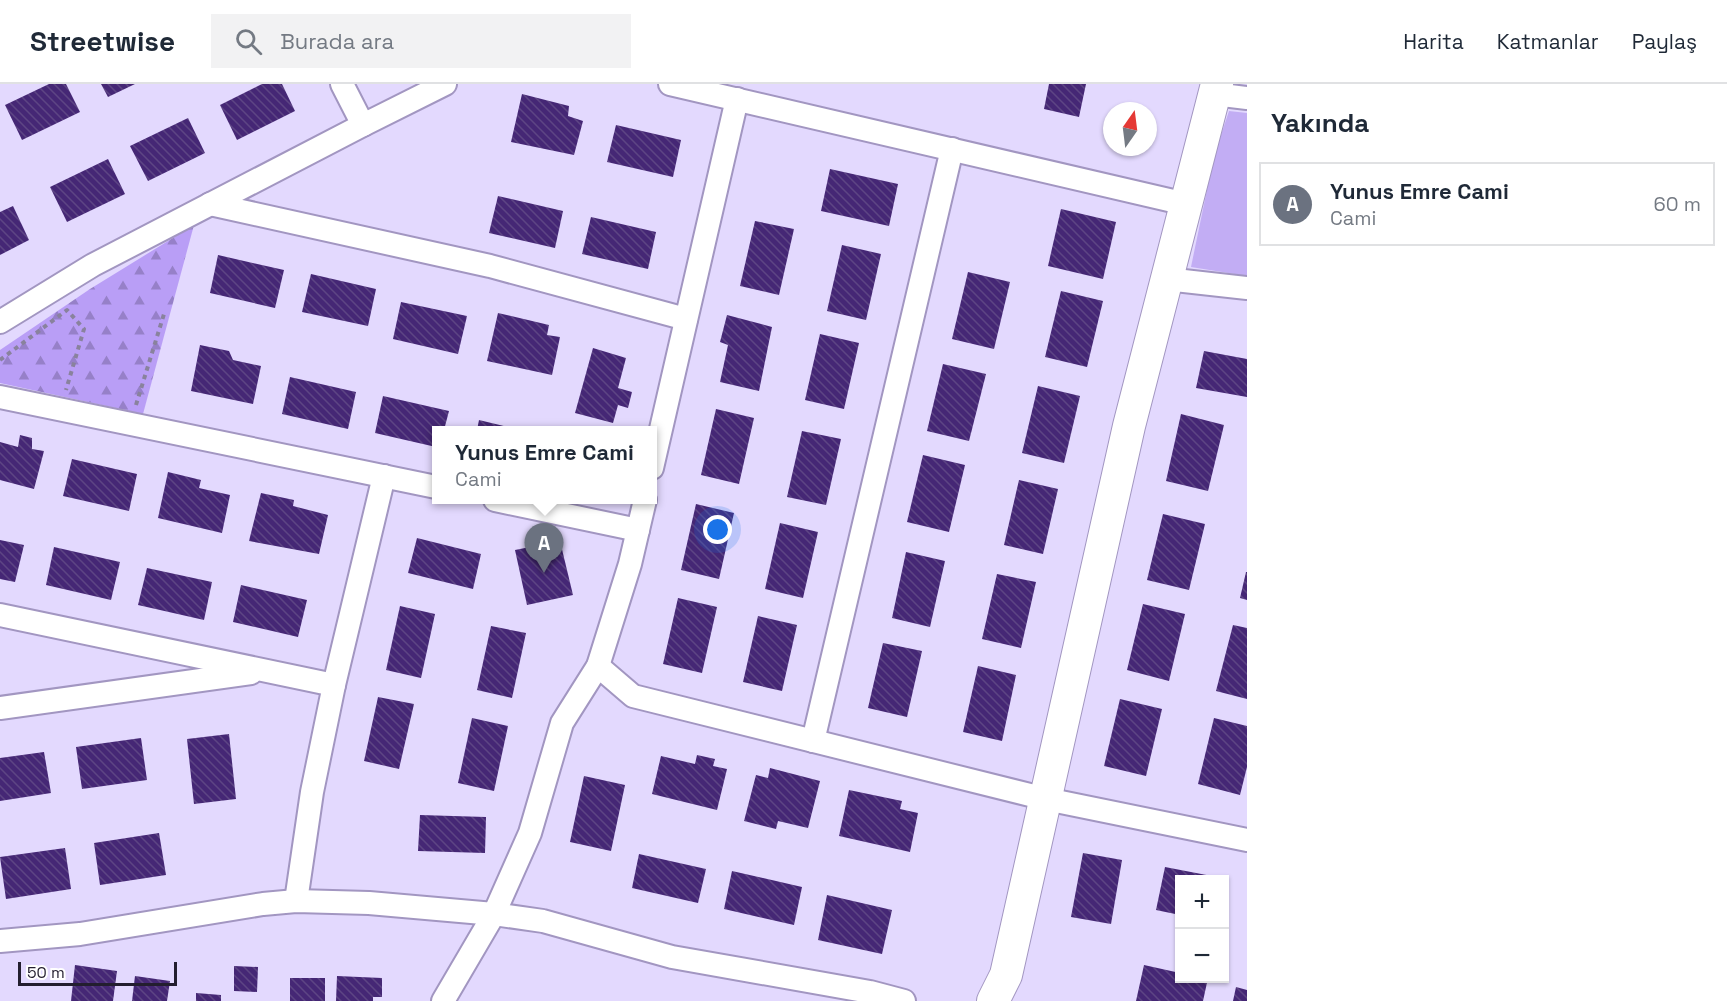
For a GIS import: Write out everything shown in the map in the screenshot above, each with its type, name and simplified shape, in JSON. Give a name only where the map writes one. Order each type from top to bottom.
[{"type":"street","points":[[342,84],[363,125]]},
{"type":"street","points":[[0,322],[93,265],[445,84]]},
{"type":"street","points":[[670,84],[1186,204]]},
{"type":"street","points":[[993,1001],[1006,975],[1128,426],[1215,89],[1247,98]]},
{"type":"street","points":[[657,446],[737,99]]},
{"type":"street","points":[[813,741],[952,149]]},
{"type":"street","points":[[210,204],[490,266],[686,319]]},
{"type":"street","points":[[1166,279],[1247,288]]},
{"type":"street","points":[[0,397],[432,486]]},
{"type":"street","points":[[296,901],[312,792],[334,685],[384,476]]},
{"type":"street","points":[[514,504],[638,530]]},
{"type":"street","points":[[443,1001],[494,914],[530,833],[562,723],[597,666],[630,564],[644,504]]},
{"type":"street","points":[[0,615],[334,685]]},
{"type":"street","points":[[597,666],[633,696],[1046,799],[1247,840]]},
{"type":"street","points":[[0,708],[269,671]]},
{"type":"street","points":[[0,941],[80,934],[263,904],[296,901],[369,903],[494,914],[543,921],[672,957],[870,992],[904,1001]]},
{"type":"path","points":[[0,360],[67,310],[84,329],[65,390],[76,392]]},
{"type":"path","points":[[126,403],[136,405],[164,314]]},
{"type":"shaded area","points":[[1229,111],[1247,113],[1247,276],[1191,267],[1214,156]]},
{"type":"green space","points":[[194,225],[143,414],[0,383],[0,350],[90,289]]},
{"type":"building","points":[[49,84],[66,84],[80,112],[22,140],[5,105]]},
{"type":"building","points":[[101,84],[135,84],[108,97]]},
{"type":"building","points":[[262,84],[282,84],[295,111],[237,140],[220,105]]},
{"type":"building","points":[[1049,84],[1086,84],[1079,117],[1044,109]]},
{"type":"building","points":[[522,94],[569,106],[568,116],[583,121],[574,155],[511,142]]},
{"type":"building","points":[[188,118],[205,153],[148,181],[130,146]]},
{"type":"building","points":[[616,125],[681,140],[673,177],[607,162]]},
{"type":"building","points":[[108,159],[125,194],[67,222],[50,187]]},
{"type":"building","points":[[830,169],[898,184],[889,226],[821,211]]},
{"type":"building","points":[[498,196],[563,211],[555,248],[489,233]]},
{"type":"building","points":[[13,206],[29,240],[0,255],[0,212]]},
{"type":"building","points":[[1061,209],[1116,222],[1103,279],[1048,266]]},
{"type":"building","points":[[591,217],[656,232],[648,269],[582,254]]},
{"type":"building","points":[[755,221],[794,229],[779,295],[740,286]]},
{"type":"building","points":[[842,245],[881,254],[866,320],[827,311]]},
{"type":"building","points":[[218,255],[284,270],[275,308],[210,293]]},
{"type":"building","points":[[968,272],[1010,282],[994,349],[952,339]]},
{"type":"building","points":[[311,274],[376,289],[368,326],[302,312]]},
{"type":"building","points":[[1061,291],[1103,301],[1087,367],[1045,357]]},
{"type":"building","points":[[401,302],[467,316],[458,354],[393,339]]},
{"type":"building","points":[[498,313],[549,325],[547,335],[560,337],[552,375],[487,361]]},
{"type":"building","points":[[727,315],[772,327],[759,391],[720,382],[728,345],[720,342]]},
{"type":"building","points":[[820,334],[859,343],[844,409],[805,400]]},
{"type":"building","points":[[200,345],[229,351],[233,360],[261,366],[253,404],[191,391]]},
{"type":"building","points":[[593,348],[626,358],[618,388],[632,392],[628,408],[618,405],[613,423],[575,413]]},
{"type":"building","points":[[1204,351],[1247,359],[1247,397],[1196,388]]},
{"type":"building","points":[[943,364],[986,374],[969,441],[927,431]]},
{"type":"building","points":[[290,377],[356,392],[348,429],[282,414]]},
{"type":"building","points":[[1038,386],[1080,396],[1064,463],[1022,453]]},
{"type":"building","points":[[383,396],[449,411],[445,426],[432,426],[432,446],[375,433]]},
{"type":"building","points":[[716,409],[754,418],[739,484],[701,475]]},
{"type":"building","points":[[1181,414],[1224,425],[1208,491],[1166,481]]},
{"type":"building","points":[[479,420],[504,426],[478,426]]},
{"type":"building","points":[[802,431],[841,439],[826,505],[787,497]]},
{"type":"building","points":[[20,435],[32,438],[32,449],[44,451],[34,489],[0,480],[0,442],[18,447]]},
{"type":"building","points":[[923,455],[965,465],[949,532],[907,522]]},
{"type":"building","points":[[72,459],[137,474],[129,511],[63,496]]},
{"type":"building","points":[[168,472],[201,480],[199,488],[230,495],[222,533],[158,518]]},
{"type":"building","points":[[1019,480],[1058,489],[1043,554],[1004,545]]},
{"type":"building","points":[[261,493],[294,500],[293,506],[328,515],[319,554],[249,541]]},
{"type":"building","points":[[696,504],[734,513],[719,579],[681,570]]},
{"type":"building","points":[[1163,514],[1205,524],[1189,590],[1147,580]]},
{"type":"building","points":[[780,523],[818,532],[803,598],[765,589]]},
{"type":"building","points":[[417,538],[481,554],[473,589],[408,573]]},
{"type":"building","points":[[0,540],[24,545],[15,582],[0,579]]},
{"type":"building","points":[[560,541],[573,595],[527,605],[515,550]]},
{"type":"building","points":[[54,547],[120,562],[111,600],[46,585]]},
{"type":"building","points":[[906,552],[945,561],[930,627],[892,618]]},
{"type":"building","points":[[147,568],[212,582],[204,620],[138,605]]},
{"type":"building","points":[[1247,572],[1247,600],[1240,598]]},
{"type":"building","points":[[997,574],[1036,582],[1021,648],[982,639]]},
{"type":"building","points":[[241,585],[307,600],[298,637],[233,622]]},
{"type":"building","points":[[678,598],[717,607],[702,673],[663,664]]},
{"type":"building","points":[[1143,604],[1185,614],[1169,681],[1127,670]]},
{"type":"building","points":[[400,606],[435,614],[421,678],[386,670]]},
{"type":"building","points":[[758,616],[797,625],[782,691],[743,682]]},
{"type":"building","points":[[1233,625],[1247,628],[1247,699],[1216,691]]},
{"type":"building","points":[[491,626],[526,633],[512,698],[477,690]]},
{"type":"building","points":[[883,643],[922,651],[907,717],[868,708]]},
{"type":"building","points":[[978,666],[1016,675],[1002,741],[963,732]]},
{"type":"building","points":[[378,697],[414,704],[399,769],[364,761]]},
{"type":"building","points":[[1120,699],[1162,709],[1146,776],[1104,766]]},
{"type":"building","points":[[472,718],[508,726],[494,791],[458,783]]},
{"type":"building","points":[[1214,718],[1247,726],[1247,767],[1240,795],[1198,784]]},
{"type":"building","points":[[229,734],[236,799],[194,804],[187,739]]},
{"type":"building","points":[[141,738],[147,780],[82,789],[76,747]]},
{"type":"building","points":[[44,752],[51,793],[0,801],[0,758]]},
{"type":"building","points":[[697,755],[715,759],[713,766],[727,769],[717,810],[652,794],[661,756],[695,764]]},
{"type":"building","points":[[770,768],[820,781],[808,828],[778,821],[776,829],[744,821],[756,775],[768,778]]},
{"type":"building","points":[[584,776],[625,785],[611,851],[570,842]]},
{"type":"building","points":[[849,790],[902,801],[900,809],[918,813],[910,852],[839,836]]},
{"type":"building","points":[[420,815],[486,817],[485,853],[418,851]]},
{"type":"building","points":[[159,833],[166,875],[100,885],[94,843]]},
{"type":"building","points":[[65,848],[71,889],[6,899],[0,857]]},
{"type":"building","points":[[1083,853],[1122,860],[1111,924],[1071,917]]},
{"type":"building","points":[[639,854],[706,869],[698,903],[632,888]]},
{"type":"building","points":[[1165,867],[1206,875],[1175,875],[1175,914],[1156,910]]},
{"type":"building","points":[[732,871],[802,887],[794,925],[724,909]]},
{"type":"building","points":[[827,895],[892,910],[882,954],[818,940]]},
{"type":"building","points":[[75,965],[117,971],[113,1001],[71,1001]]},
{"type":"building","points":[[1144,965],[1175,972],[1175,983],[1207,983],[1203,1001],[1136,1001]]},
{"type":"building","points":[[234,966],[258,967],[257,992],[234,991]]},
{"type":"building","points":[[135,976],[170,981],[167,1001],[132,1001]]},
{"type":"building","points":[[337,976],[382,978],[382,997],[373,997],[373,1001],[336,1001]]},
{"type":"building","points":[[290,978],[325,978],[325,1001],[290,1001]]},
{"type":"building","points":[[1236,987],[1247,990],[1247,1001],[1233,1001]]},
{"type":"building","points":[[196,993],[221,995],[221,1001],[196,1001]]},
{"type":"place","name":"Yunus Emre Cami","points":[[544,573]]}]
